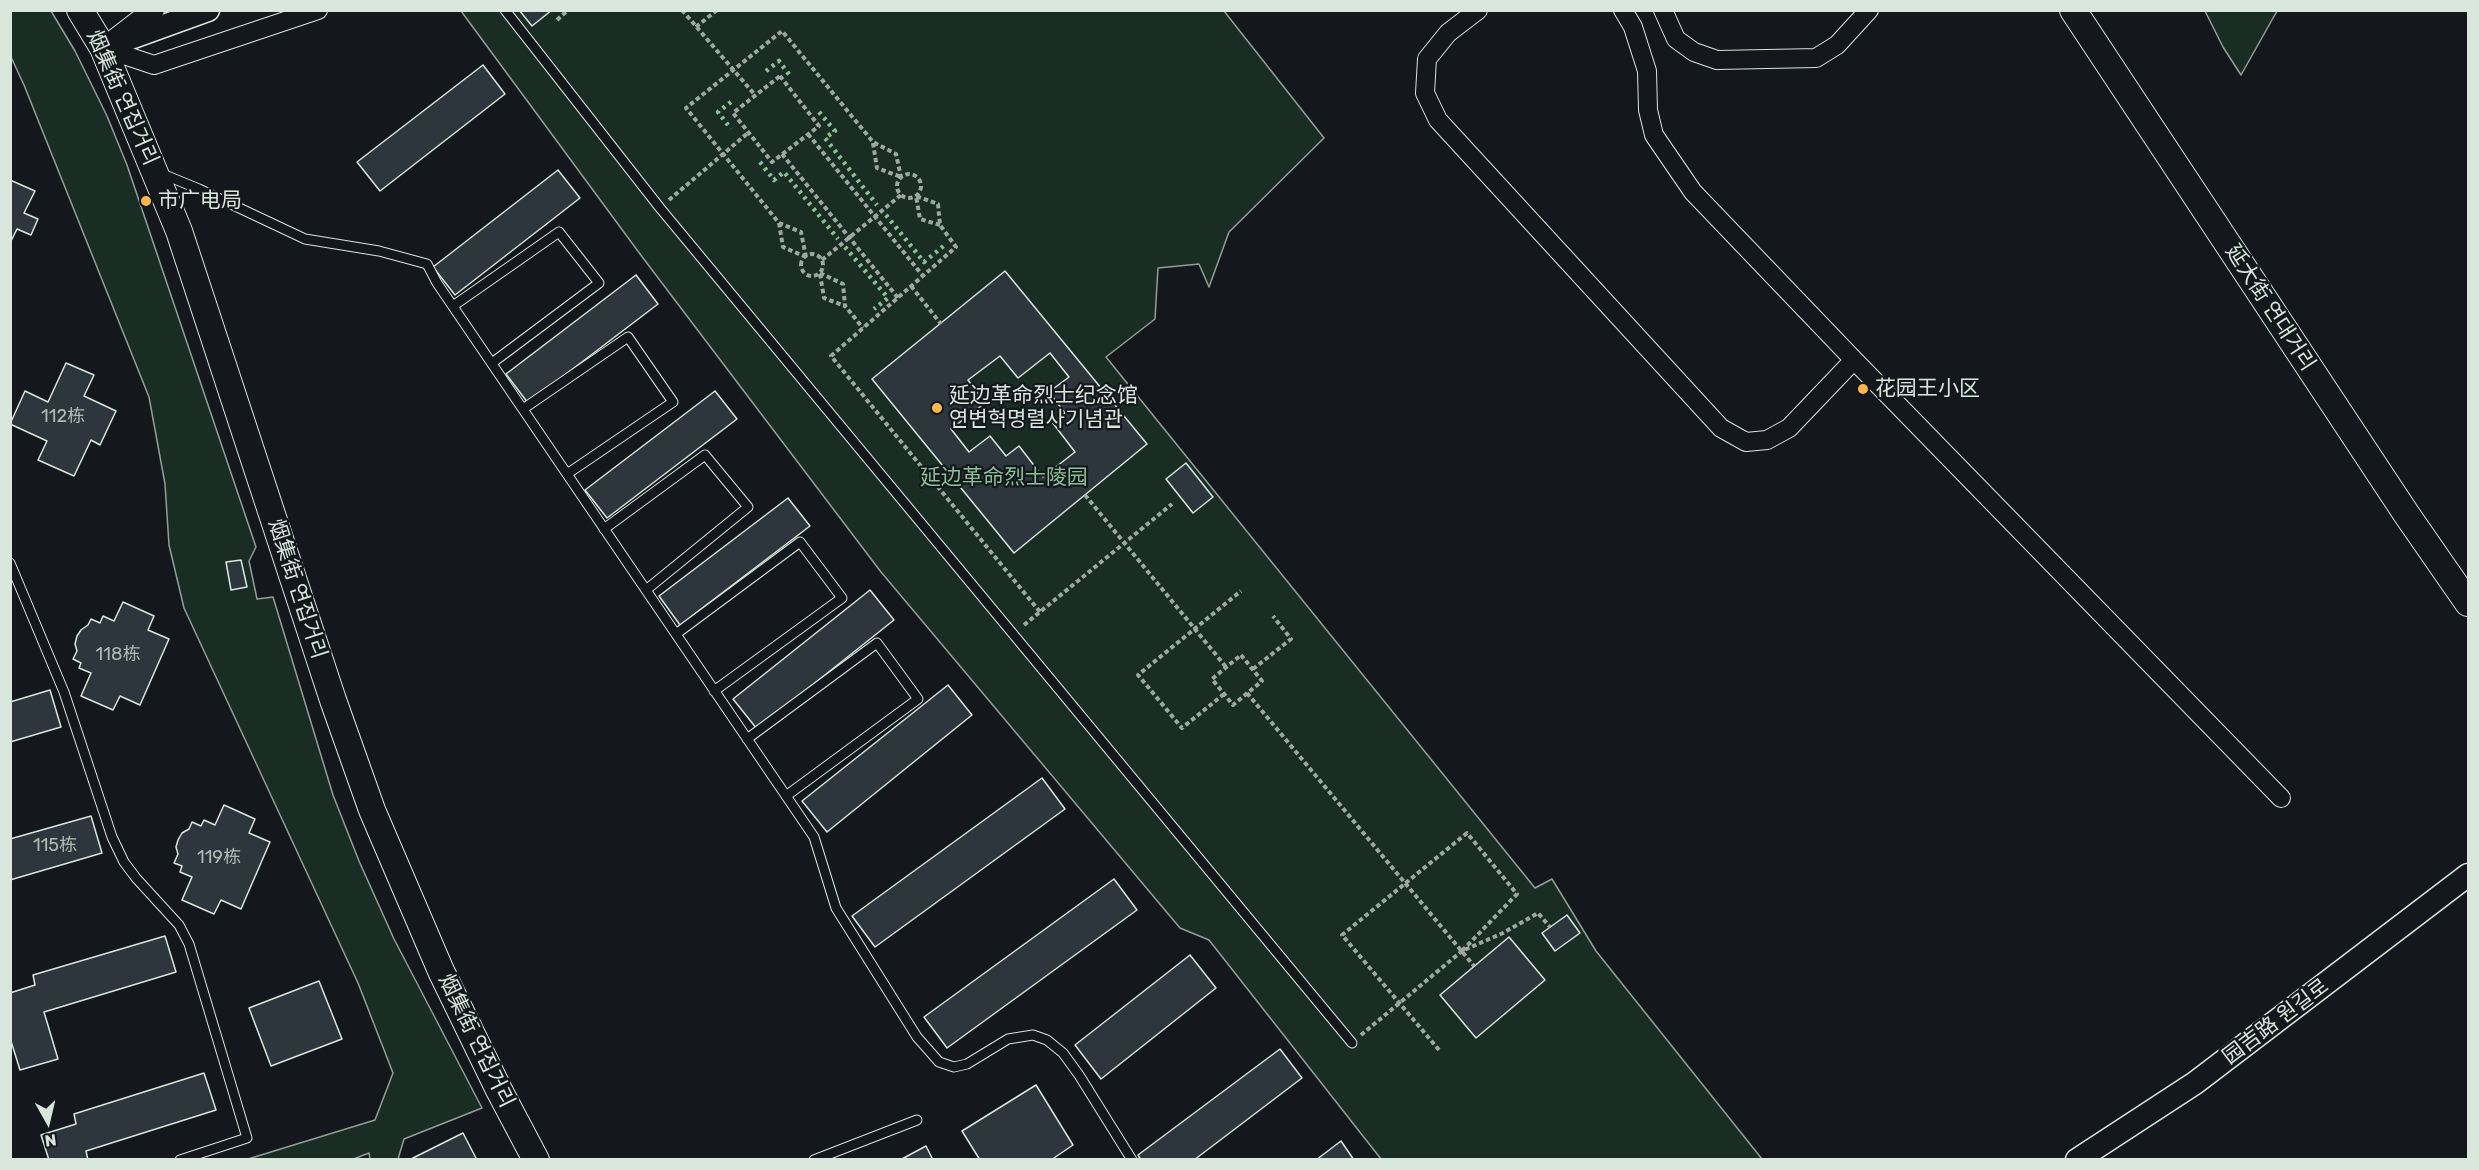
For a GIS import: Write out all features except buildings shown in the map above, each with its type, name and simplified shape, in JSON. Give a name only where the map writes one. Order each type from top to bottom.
[{"type":"main road","name":"烟集街 연집거리","points":[[80,10],[103,48],[179,231],[333,700],[372,810],[441,972],[536,1160]]},
{"type":"main road","name":"延大街 연대거리","points":[[2073,10],[2394,495],[2469,603]]},
{"type":"street","points":[[103,48],[146,14],[155,10]]},
{"type":"street","points":[[103,48],[208,10]]},
{"type":"street","points":[[103,48],[153,65],[318,10]]},
{"type":"street","points":[[1478,10],[1448,33],[1427,59],[1425,93],[1438,120],[1721,428],[1746,442],[1767,440],[1789,428],[1854,360]]},
{"type":"street","points":[[1623,10],[1633,27],[1647,71],[1648,110],[1654,135],[1693,192],[2281,798]]},
{"type":"street","points":[[1663,10],[1676,39],[1694,52],[1717,60],[1816,58],[1837,45],[1869,10]]},
{"type":"street","name":"园吉路 원길로","points":[[2077,1160],[2195,1083],[2469,875]]},
{"type":"lane","points":[[505,10],[660,208],[1352,1043]]},
{"type":"lane","points":[[155,171],[305,239],[379,251],[427,264],[453,306],[814,837],[836,908],[917,1037],[939,1062],[954,1067],[967,1064],[1008,1040],[1021,1036],[1033,1035],[1047,1040],[1063,1053],[1079,1075],[1132,1160]]},
{"type":"lane","points":[[453,306],[558,232],[599,283],[492,363]]},
{"type":"lane","points":[[523,409],[628,337],[673,402],[567,474]]},
{"type":"lane","points":[[604,529],[705,455],[748,507],[646,590]]},
{"type":"lane","points":[[676,634],[801,542],[842,598],[714,691]]},
{"type":"lane","points":[[10,563],[64,692],[112,837],[124,862],[179,925],[189,944],[247,1138],[180,1160]]},
{"type":"lane","points":[[747,740],[877,643],[918,699],[786,796]]},
{"type":"lane","points":[[814,1160],[917,1120]]},
{"type":"path","points":[[557,20],[568,10]]},
{"type":"path","points":[[682,10],[756,95]]},
{"type":"path","points":[[696,27],[717,10]]},
{"type":"path","points":[[779,223],[783,247],[806,257],[816,255],[822,260],[823,267],[820,273],[814,277],[804,273],[801,266],[806,257],[801,232],[779,223],[686,108],[782,31],[873,142],[896,154],[901,177]]},
{"type":"path","points":[[780,76],[819,126],[772,162],[733,113],[756,95],[780,76]]},
{"type":"path","points":[[660,208],[748,132]]},
{"type":"path","points":[[808,134],[923,276]]},
{"type":"path","points":[[873,142],[878,168],[901,177]]},
{"type":"path","points":[[782,154],[898,298]]},
{"type":"path","points":[[940,225],[920,219],[916,196],[921,186],[918,179],[908,174],[901,177],[897,184],[901,195],[908,198],[916,196],[938,204],[940,225],[956,247],[831,356],[1040,612]]},
{"type":"path","points":[[822,260],[901,195]]},
{"type":"path","points":[[820,273],[824,298],[845,306],[863,328]]},
{"type":"path","points":[[820,273],[843,284],[845,306]]},
{"type":"path","points":[[911,286],[941,324]]},
{"type":"path","points":[[1085,495],[1226,667]]},
{"type":"path","points":[[1013,634],[1172,504]]},
{"type":"path","points":[[1224,694],[1182,728],[1138,675],[1241,591]]},
{"type":"path","points":[[1253,669],[1291,639],[1273,616]]},
{"type":"path","points":[[1241,655],[1253,669],[1262,681],[1233,705],[1212,679],[1241,655]]},
{"type":"path","points":[[1247,693],[1474,966]]},
{"type":"path","points":[[1352,1043],[1399,1003],[1462,951],[1517,894],[1467,833],[1342,935],[1399,1003],[1439,1050]]},
{"type":"path","points":[[1462,951],[1503,933],[1538,913],[1550,927]]},
{"type":"green space","points":[[11,11],[51,11],[75,51],[107,116],[127,165],[256,547],[249,561],[257,599],[273,597],[333,795],[359,861],[394,939],[482,1108],[404,1139],[398,1159],[370,1159],[369,1153],[351,1160],[248,1159],[375,1120],[393,1073],[358,983],[184,608],[169,545],[165,484],[149,397],[11,57]]},
{"type":"green space","name":"延边革命烈士陵园","points":[[461,11],[1224,11],[1324,138],[1229,232],[1209,287],[1199,264],[1158,268],[1155,319],[1106,357],[1535,888],[1552,879],[1596,951],[1762,1159],[1381,1159],[1209,940],[1180,928],[881,572],[643,258]]},
{"type":"green space","points":[[2205,11],[2277,11],[2241,75],[2223,47]]},
{"type":"hedge","points":[[766,71],[779,61],[791,77]]},
{"type":"hedge","points":[[731,102],[718,112],[731,129]]},
{"type":"hedge","points":[[819,112],[835,131],[825,138],[877,205]]},
{"type":"hedge","points":[[760,162],[774,180],[784,172],[838,239]]},
{"type":"hedge","points":[[886,215],[924,262],[946,244]]},
{"type":"hedge","points":[[845,247],[888,298],[874,309]]},
{"type":"place","name":"市广电局","points":[[146,201]]},
{"type":"place","name":"花园王小区","points":[[1863,389]]},
{"type":"place","name":"延边革命烈士纪念馆 연변혁명렬사기념관","points":[[937,408]]}]
